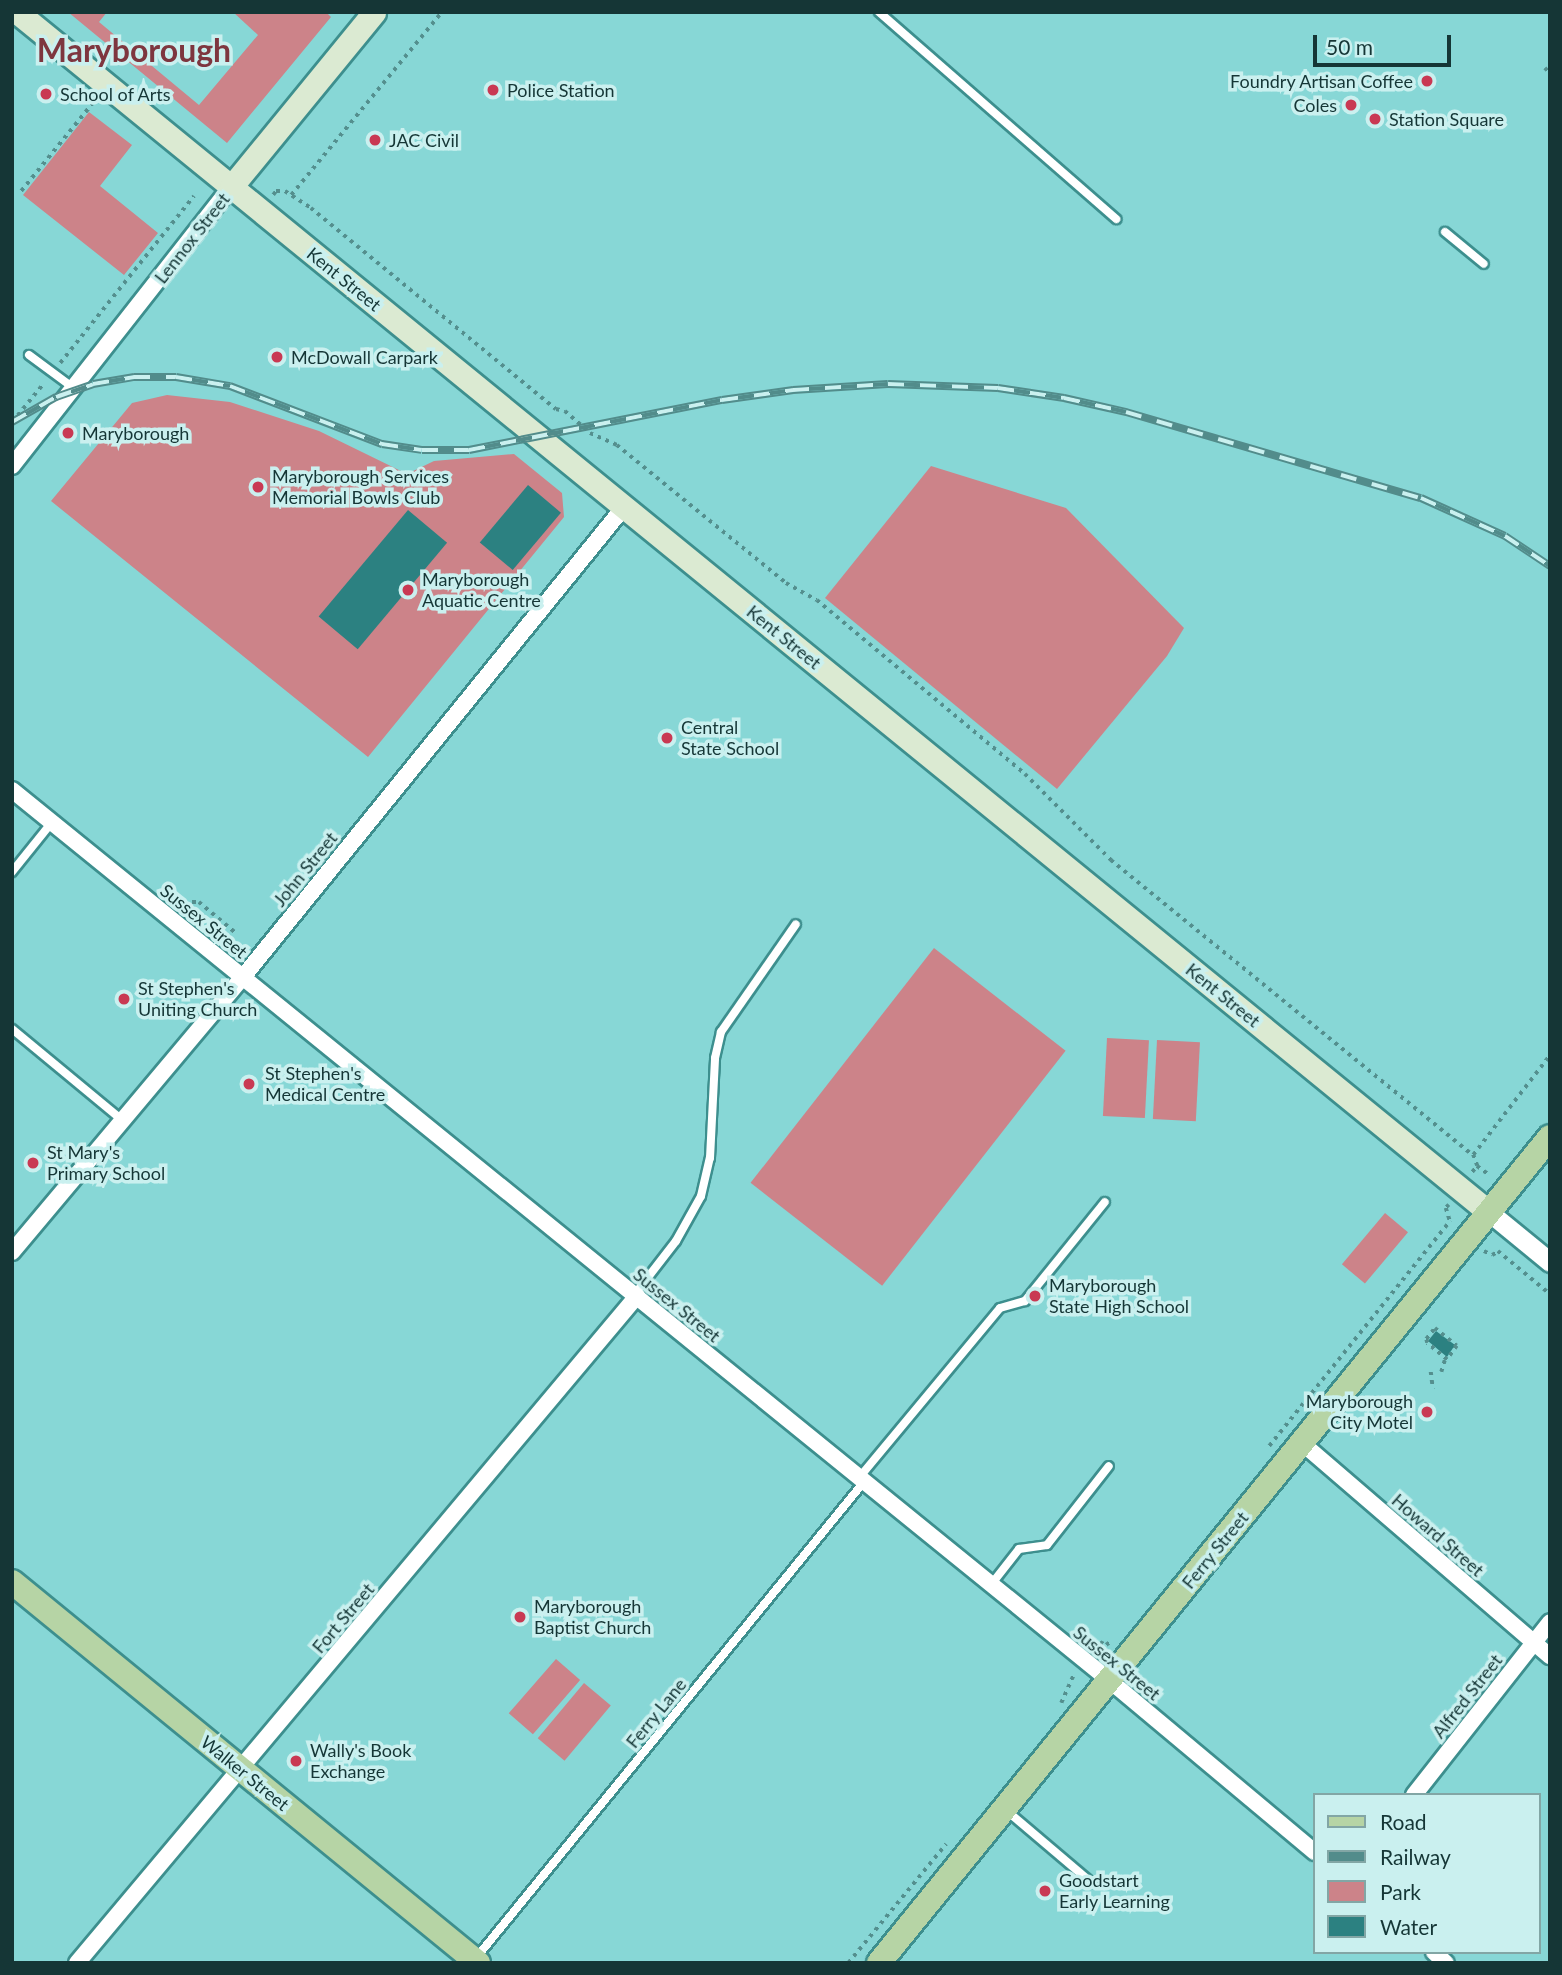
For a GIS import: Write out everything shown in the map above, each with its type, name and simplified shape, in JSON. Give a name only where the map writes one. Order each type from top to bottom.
[{"type":"main road","name":"Kent Street","points":[[17,12],[1489,1212]]},
{"type":"main road","name":"Lennox Street","points":[[231,187],[374,12]]},
{"type":"main road","name":"Ferry Street","points":[[879,1963],[1550,1137]]},
{"type":"main road","name":"Walker Street","points":[[12,1582],[475,1962]]},
{"type":"street","name":"Lennox Street","points":[[12,466],[231,187]]},
{"type":"street","name":"John Street","points":[[12,1252],[243,976],[624,507]]},
{"type":"street","name":"Sussex Street","points":[[12,790],[1109,1680],[1314,1851]]},
{"type":"street","name":"Kent Street","points":[[1489,1212],[1550,1262]]},
{"type":"street","name":"Fort Street","points":[[77,1963],[241,1771],[636,1295]]},
{"type":"street","name":"Howard Street","points":[[1301,1443],[1550,1656]]},
{"type":"street","name":"Alfred Street","points":[[1416,1793],[1550,1622]]},
{"type":"lane","points":[[879,12],[1116,219]]},
{"type":"lane","points":[[1446,232],[1485,264]]},
{"type":"lane","points":[[29,355],[75,389]]},
{"type":"lane","points":[[12,872],[52,822]]},
{"type":"lane","points":[[636,1295],[676,1241],[701,1196],[710,1158],[715,1058],[721,1032],[796,924]]},
{"type":"lane","points":[[12,1029],[122,1120]]},
{"type":"lane","name":"Ferry Lane","points":[[475,1962],[1000,1308],[1025,1301],[1105,1202]]},
{"type":"lane","points":[[990,1586],[1018,1549],[1047,1545],[1109,1466]]},
{"type":"lane","points":[[1004,1809],[1092,1883]]},
{"type":"path","points":[[291,195],[442,12]]},
{"type":"path","points":[[1545,68],[1550,73]]},
{"type":"path","points":[[21,191],[92,104]]},
{"type":"path","points":[[273,195],[276,191],[285,191],[291,195],[556,408],[565,411],[590,433],[617,445],[786,583],[817,600],[1025,774],[1111,860],[1473,1155],[1477,1166],[1488,1174]]},
{"type":"path","points":[[12,422],[194,196]]},
{"type":"path","points":[[192,902],[199,902],[237,934]]},
{"type":"path","points":[[1473,1155],[1550,1055]]},
{"type":"path","points":[[1472,1173],[1477,1166]]},
{"type":"path","points":[[1267,1448],[1452,1223],[1446,1208],[1449,1205]]},
{"type":"path","points":[[1482,1251],[1492,1255],[1498,1251],[1550,1294]]},
{"type":"path","points":[[1441,1372],[1445,1359],[1447,1360],[1457,1346],[1435,1328],[1426,1339],[1427,1343],[1445,1359]]},
{"type":"path","points":[[1431,1372],[1433,1389]]},
{"type":"path","points":[[1095,1648],[1100,1642],[1109,1644],[1119,1632]]},
{"type":"path","points":[[1059,1706],[1073,1676]]},
{"type":"path","points":[[848,1963],[954,1835]]},
{"type":"green space","points":[[68,12],[107,12],[99,22],[199,105],[258,35],[233,12],[326,12],[331,17],[227,143]]},
{"type":"green space","points":[[89,112],[132,145],[100,186],[158,233],[124,275],[23,195]]},
{"type":"green space","points":[[167,395],[230,402],[319,431],[407,474],[434,461],[514,454],[562,493],[564,517],[368,757],[51,501],[132,403]]},
{"type":"green space","points":[[931,466],[1066,508],[1184,628],[1167,656],[1057,789],[825,598]]},
{"type":"green space","points":[[934,948],[1066,1051],[882,1286],[751,1183]]},
{"type":"green space","points":[[1107,1038],[1149,1040],[1145,1118],[1103,1116]]},
{"type":"green space","points":[[1157,1040],[1200,1042],[1196,1121],[1153,1119]]},
{"type":"green space","points":[[1385,1213],[1408,1232],[1365,1284],[1342,1264]]},
{"type":"green space","points":[[556,1659],[580,1680],[533,1734],[509,1713]]},
{"type":"green space","points":[[584,1683],[611,1705],[565,1761],[538,1738]]},
{"type":"water","points":[[528,485],[561,513],[513,570],[480,542]]},
{"type":"water","points":[[408,510],[447,543],[358,649],[319,616]]},
{"type":"water","points":[[1436,1331],[1455,1345],[1447,1357],[1428,1341]]},
{"type":"railway","points":[[12,422],[56,397],[93,384],[134,377],[176,377],[230,386],[382,444],[422,450],[469,450],[722,400],[793,390],[888,384],[998,388],[1064,398],[1126,412],[1421,498],[1505,536],[1550,566]]},
{"type":"place","name":"Foundry Artisan Coffee","points":[[1427,81]]},
{"type":"place","name":"Police Station","points":[[493,90]]},
{"type":"place","name":"School of Arts","points":[[46,94]]},
{"type":"place","name":"Coles","points":[[1351,105]]},
{"type":"place","name":"Station Square","points":[[1375,119]]},
{"type":"place","name":"JAC Civil","points":[[375,140]]},
{"type":"place","name":"McDowall Carpark","points":[[277,357]]},
{"type":"place","name":"Maryborough","points":[[68,433]]},
{"type":"place","name":"Maryborough Services Memorial Bowls Club","points":[[258,487]]},
{"type":"place","name":"Maryborough Aquatic Centre","points":[[408,590]]},
{"type":"place","name":"Central State School","points":[[667,738]]},
{"type":"place","name":"St Stephen's Uniting Church","points":[[124,999]]},
{"type":"place","name":"St Stephen's Medical Centre","points":[[249,1084]]},
{"type":"place","name":"St Mary's Primary School","points":[[33,1163]]},
{"type":"place","name":"Maryborough State High School","points":[[1035,1296]]},
{"type":"place","name":"Maryborough City Motel","points":[[1427,1412]]},
{"type":"place","name":"Maryborough Baptist Church","points":[[520,1617]]},
{"type":"place","name":"Wally's Book Exchange","points":[[296,1761]]},
{"type":"place","name":"Goodstart Early Learning","points":[[1045,1891]]},
{"type":"district","name":"Maryborough","points":[[134,50]]}]
